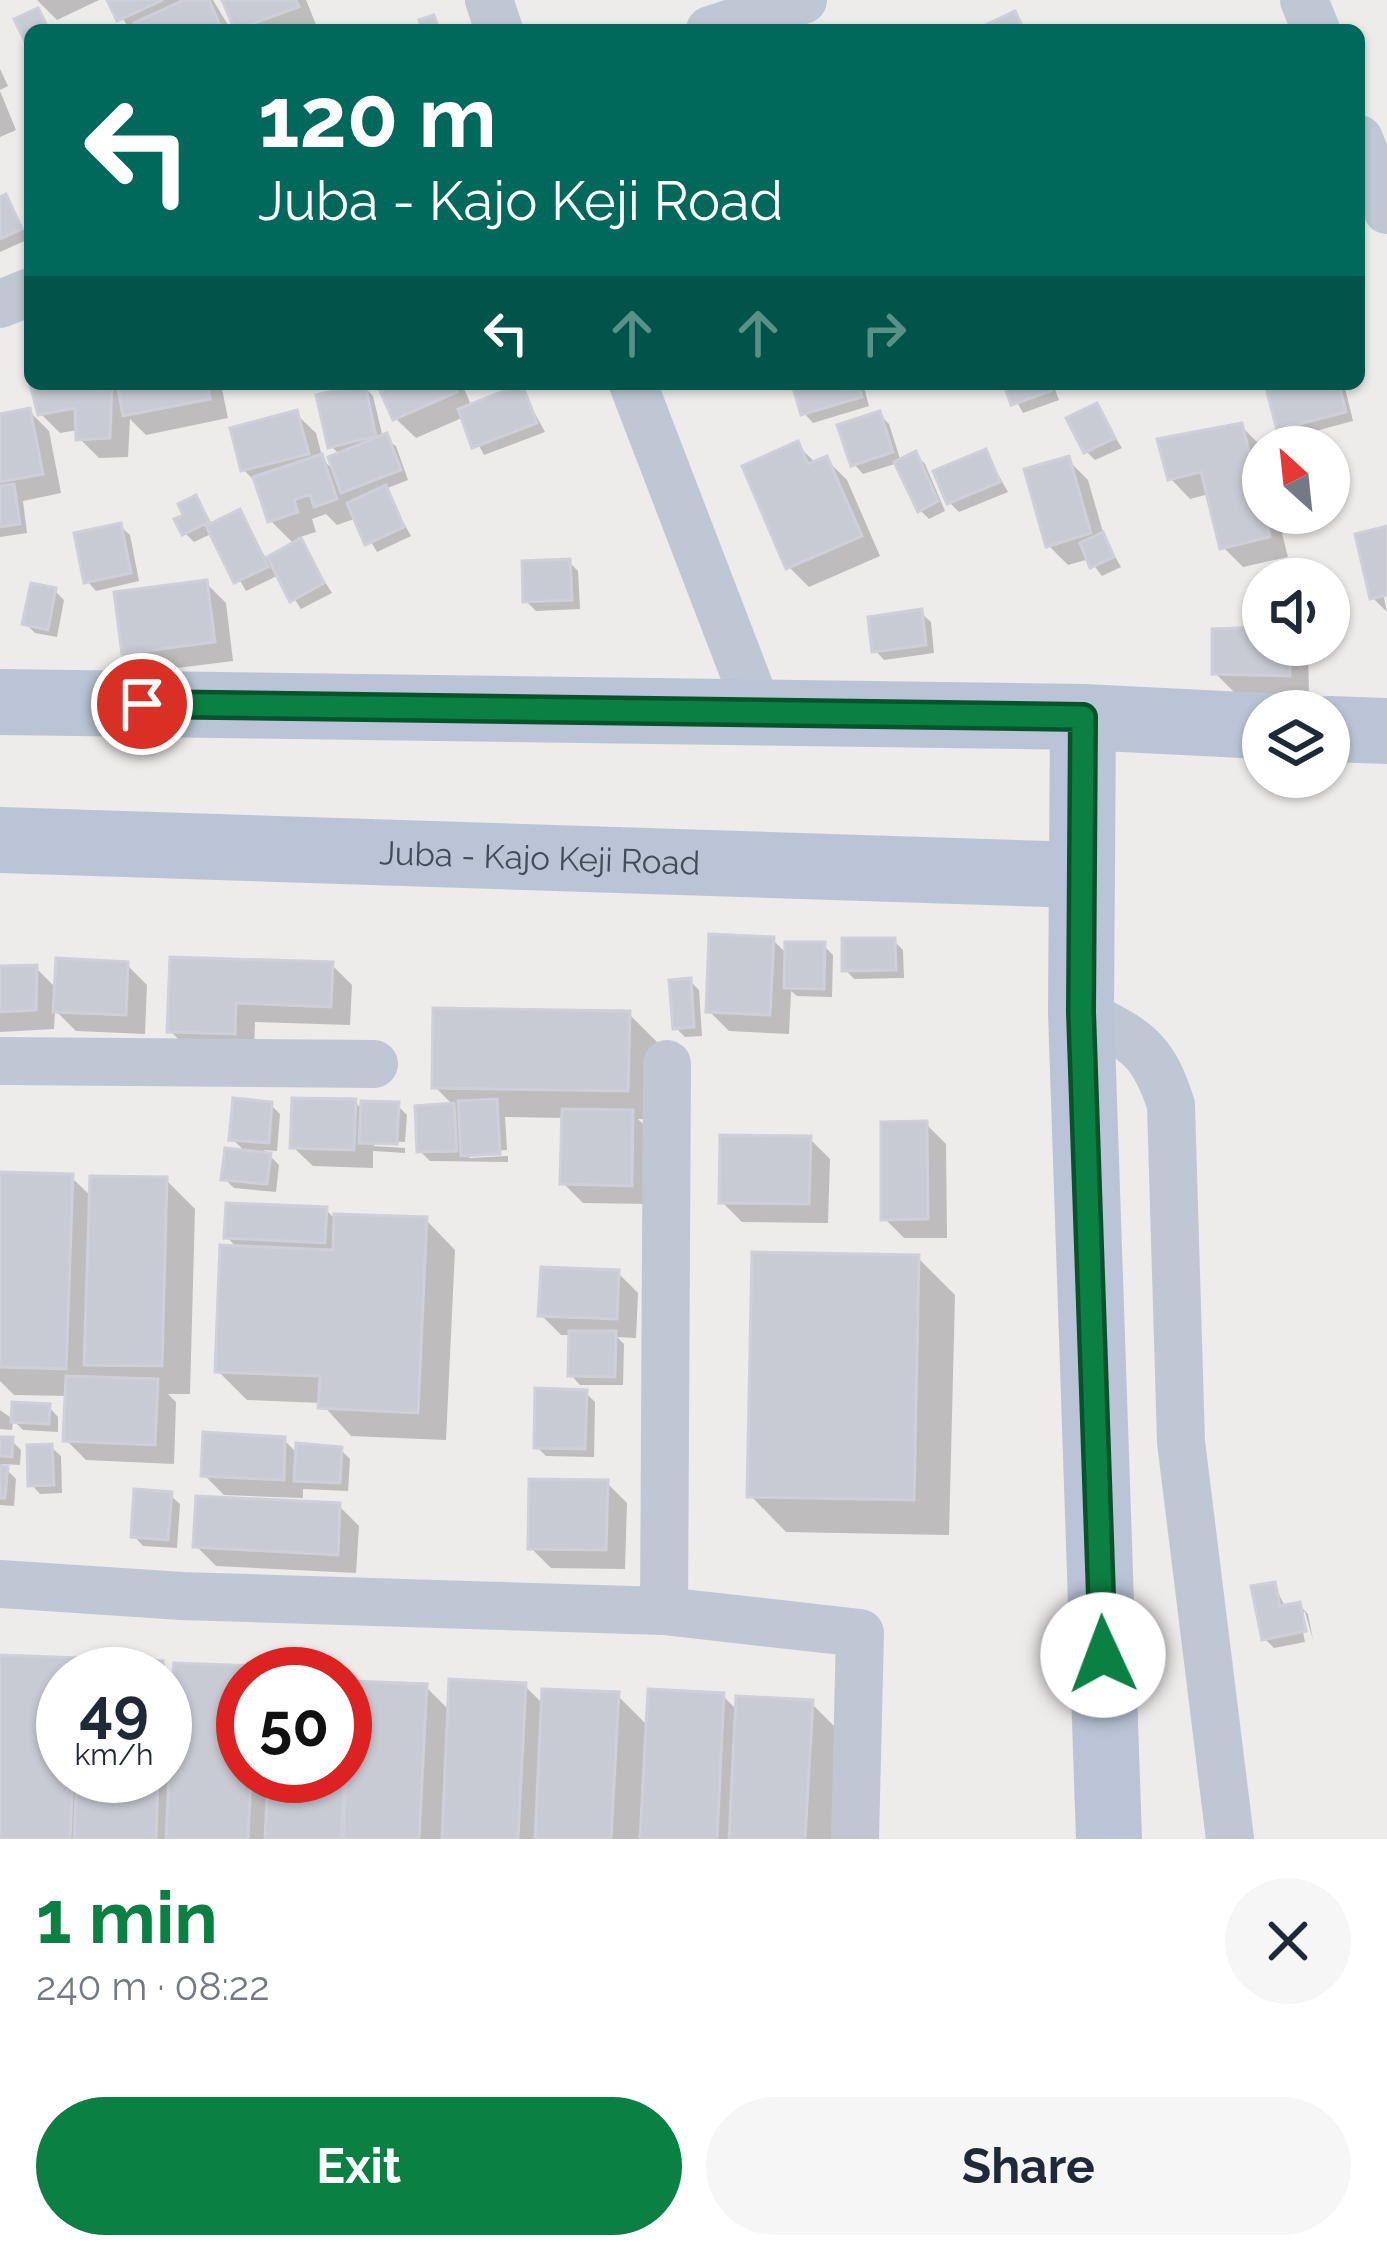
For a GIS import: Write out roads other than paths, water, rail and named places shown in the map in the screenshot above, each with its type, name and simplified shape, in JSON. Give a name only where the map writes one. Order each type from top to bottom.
[{"type":"main road","points":[[0,702],[1083,717],[1242,725]]},
{"type":"main road","points":[[1083,717],[1081,1012],[1109,1839]]},
{"type":"main road","points":[[1350,730],[1387,731]]},
{"type":"main road","name":"Juba - Kajo Keji Road","points":[[0,840],[1080,875]]},
{"type":"street","points":[[728,24],[802,0]]},
{"type":"street","points":[[1365,154],[1387,210]]},
{"type":"street","points":[[635,390],[759,712]]},
{"type":"street","points":[[1081,1012],[1142,1045],[1159,1066],[1171,1106],[1181,1442],[1230,1839]]},
{"type":"street","points":[[0,1061],[374,1064]]},
{"type":"street","points":[[664,1610],[667,1064]]},
{"type":"street","points":[[0,1584],[182,1596],[664,1610],[860,1633],[855,1839]]}]
